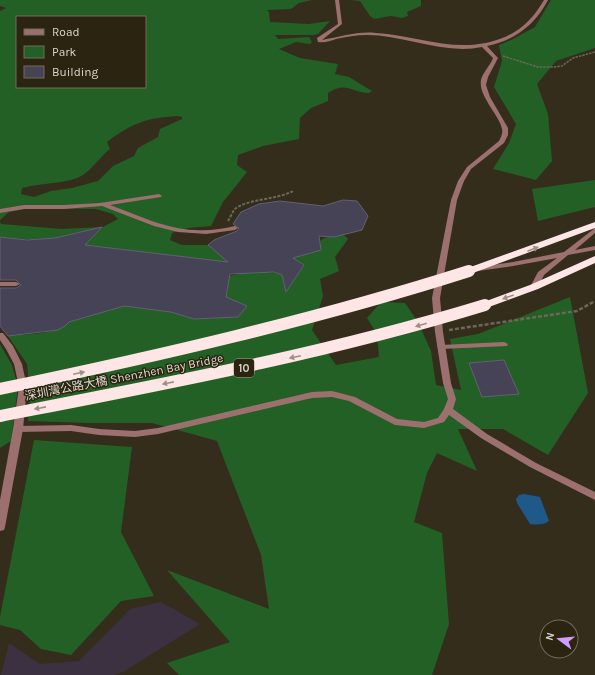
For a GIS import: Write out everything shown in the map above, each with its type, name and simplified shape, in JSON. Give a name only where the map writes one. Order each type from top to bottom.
[{"type":"highway","name":"深圳灣公路大橋 Shenzhen Bay Bridge","points":[[0,389],[166,354],[277,328],[377,301],[473,270],[595,225]]},
{"type":"highway","name":"10","points":[[534,287],[595,259]]},
{"type":"highway","name":"深圳灣公路大橋 Shenzhen Bay Bridge","points":[[0,416],[323,351],[405,330],[485,305],[534,287]]},
{"type":"street","points":[[337,0],[340,24],[319,39],[320,41],[354,35],[372,34],[462,48],[484,46],[506,38],[530,25],[546,0]]},
{"type":"street","points":[[18,429],[71,428],[99,432],[135,434],[158,431],[312,395],[332,394],[352,399],[395,422],[424,425],[441,420],[448,410],[452,398],[446,383],[436,298],[454,200],[461,181],[469,168],[502,142],[505,135],[505,128],[483,86],[496,58],[484,46]]},
{"type":"street","points":[[0,211],[32,206],[60,207],[103,205],[159,196]]},
{"type":"street","points":[[103,205],[167,228],[189,232],[210,232],[235,228]]},
{"type":"street","points":[[534,287],[541,274],[595,230]]},
{"type":"street","points":[[473,270],[595,248]]},
{"type":"street","points":[[0,284],[16,284]]},
{"type":"street","points":[[0,334],[10,348],[18,364],[23,387],[18,429],[0,527]]},
{"type":"street","points":[[441,347],[504,344]]},
{"type":"street","points":[[448,410],[484,436],[533,465],[595,496]]},
{"type":"path","points":[[490,52],[524,64],[545,68],[562,66],[573,58],[595,52]]},
{"type":"path","points":[[223,230],[236,208],[254,202],[287,195],[293,191]]},
{"type":"path","points":[[439,332],[577,311],[595,301]]},
{"type":"shaded area","points":[[161,602],[200,624],[123,672],[114,675],[1,675],[9,643],[40,664],[79,661],[130,609]]},
{"type":"green space","points":[[0,0],[312,0],[299,3],[291,9],[267,10],[269,12],[270,22],[309,24],[330,21],[318,34],[275,35],[278,39],[309,37],[312,42],[310,44],[296,42],[279,49],[300,58],[338,64],[335,74],[349,77],[372,91],[369,93],[344,87],[334,90],[328,93],[328,101],[311,108],[300,118],[299,139],[263,146],[238,155],[237,165],[247,172],[223,202],[211,226],[188,228],[172,233],[170,240],[182,245],[208,245],[212,249],[266,255],[300,256],[321,250],[320,241],[323,239],[344,235],[348,239],[335,257],[339,271],[320,279],[323,296],[312,330],[336,365],[379,357],[377,334],[367,318],[381,302],[405,303],[418,322],[431,351],[436,385],[461,390],[450,339],[478,334],[570,297],[588,393],[548,455],[503,429],[458,429],[477,471],[437,453],[427,473],[414,522],[442,533],[449,624],[432,675],[179,675],[167,663],[230,642],[167,570],[269,609],[261,555],[217,441],[152,423],[28,421],[30,395],[27,364],[8,336],[49,332],[64,326],[69,322],[124,306],[171,312],[194,319],[238,317],[246,306],[226,297],[228,288],[219,285],[220,279],[234,275],[268,272],[282,275],[284,285],[290,286],[304,265],[300,262],[233,263],[85,245],[97,232],[92,231],[47,239],[0,237],[0,221],[1,224],[61,229],[103,227],[118,219],[113,214],[96,209],[31,208],[9,212],[0,220],[0,11],[6,8],[0,6]],"holes":[[[182,117],[182,119],[160,129],[158,137],[138,148],[134,156],[113,166],[98,181],[72,188],[51,191],[34,197],[21,194],[22,188],[62,182],[83,175],[110,149],[107,142],[132,126],[156,118]]]},
{"type":"green space","points":[[350,0],[421,0],[421,6],[407,12],[408,16],[402,18],[391,16],[374,19],[370,16],[360,1]]},
{"type":"green space","points":[[551,0],[595,0],[595,48],[556,61],[537,84],[548,114],[552,161],[536,180],[493,169],[509,143],[516,124],[494,87],[502,61],[499,45],[535,27]]},
{"type":"green space","points":[[595,180],[595,207],[538,221],[532,189]]},
{"type":"green space","points":[[0,344],[12,365],[18,387],[11,441],[0,448]]},
{"type":"green space","points":[[34,440],[132,447],[121,532],[154,596],[121,601],[71,655],[41,649],[20,630],[0,625],[0,617]]},
{"type":"water","points":[[524,494],[540,497],[549,521],[535,525],[530,524],[516,499],[519,495]]},
{"type":"building","points":[[343,200],[357,201],[368,216],[362,230],[334,237],[319,236],[321,250],[293,258],[304,265],[286,292],[282,275],[274,272],[230,274],[226,297],[247,306],[238,317],[194,319],[171,312],[124,306],[69,322],[58,330],[8,336],[0,326],[0,288],[16,288],[21,285],[16,280],[0,280],[0,237],[27,240],[55,238],[102,227],[85,245],[228,262],[208,245],[214,240],[237,231],[239,228],[233,224],[241,212],[259,204],[280,201],[323,206]]},
{"type":"building","points":[[504,360],[519,394],[482,397],[469,363]]}]
